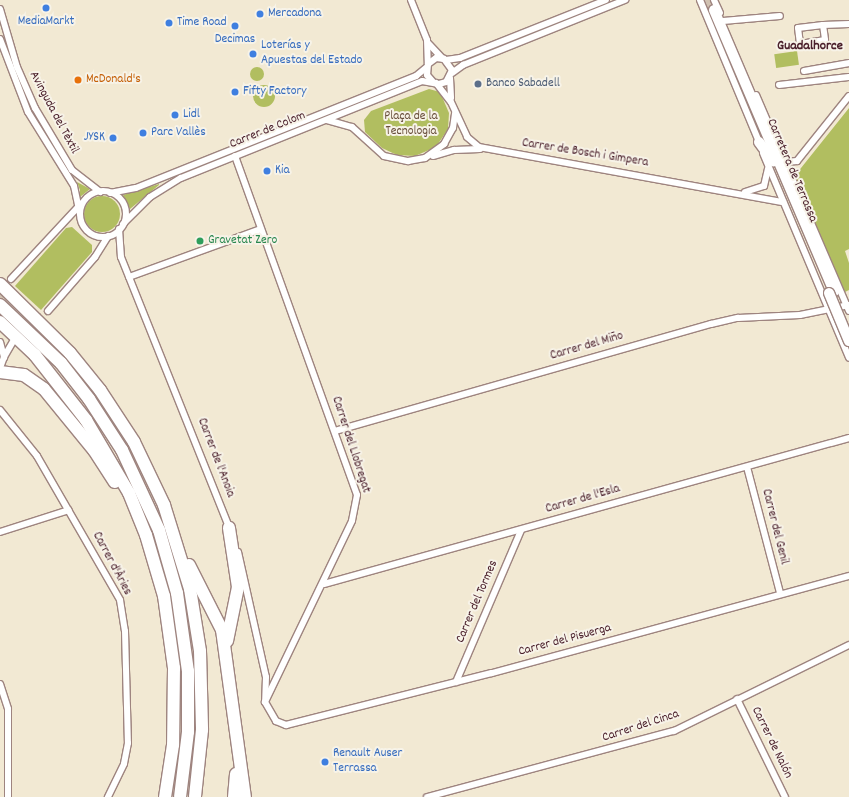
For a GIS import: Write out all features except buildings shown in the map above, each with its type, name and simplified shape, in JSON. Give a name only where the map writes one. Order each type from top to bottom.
[{"type":"highway","points":[[6,282],[70,353],[104,395],[148,469],[177,541],[219,619],[228,662],[236,736],[245,797]]},
{"type":"highway","points":[[0,305],[61,363],[89,399],[122,450],[159,530],[177,593],[188,671],[188,732],[180,797]]},
{"type":"highway","points":[[0,322],[61,386],[108,455],[146,534],[161,583],[170,633],[175,721],[165,797]]},
{"type":"highway","points":[[0,372],[24,375],[44,389],[94,450],[143,539],[170,633]]},
{"type":"highway","points":[[228,662],[228,630],[238,587],[229,528]]},
{"type":"highway","points":[[177,541],[190,589],[202,671],[202,730],[195,797]]},
{"type":"highway","points":[[234,797],[236,736]]},
{"type":"main road","name":"Carretera de Terrassa","points":[[713,7],[772,159],[831,292],[849,328]]},
{"type":"main road","points":[[771,130],[772,159]]},
{"type":"main road","points":[[759,142],[772,159]]},
{"type":"main road","name":"Carretera de Terrassa","points":[[831,292],[849,341]]},
{"type":"street","points":[[411,0],[427,40],[444,59],[451,75],[463,65],[625,0]]},
{"type":"street","points":[[444,59],[460,58],[606,0]]},
{"type":"street","points":[[700,0],[759,142]]},
{"type":"street","points":[[713,7],[723,21],[786,162],[848,308]]},
{"type":"street","name":"Avinguda del Tèxtil","points":[[0,9],[17,67],[35,108],[72,170],[100,192]]},
{"type":"street","points":[[723,21],[780,16]]},
{"type":"street","points":[[823,26],[824,40],[800,44],[798,28],[823,26],[849,24]]},
{"type":"street","name":"Avinguda del Tèxtil","points":[[0,39],[28,112],[75,189],[77,211]]},
{"type":"street","name":"Carrer de Bosch i Gimpera","points":[[427,40],[427,66],[434,83],[451,102],[467,138],[485,149],[742,192],[783,202]]},
{"type":"street","name":"Carrer de Colom","points":[[110,192],[136,188],[202,162],[416,76],[427,66],[444,59]]},
{"type":"street","points":[[804,71],[849,63]]},
{"type":"street","name":"Carrer de Bosch i Gimpera","points":[[451,75],[451,102]]},
{"type":"street","name":"Carrer de Colom","points":[[121,227],[165,186],[235,156],[422,81],[434,83],[451,75]]},
{"type":"street","points":[[779,85],[849,77]]},
{"type":"street","points":[[786,162],[797,161],[849,96]]},
{"type":"street","points":[[425,158],[448,139],[455,111]]},
{"type":"street","points":[[326,120],[352,127],[388,157],[408,161],[454,150],[485,149]]},
{"type":"street","name":"Carrer del Llobregat","points":[[235,156],[335,431],[357,507],[324,584],[265,702]]},
{"type":"street","points":[[772,159],[783,202],[849,358]]},
{"type":"street","name":"Carrer de Bosch i Gimpera","points":[[742,192],[764,186],[772,159]]},
{"type":"street","points":[[6,282],[77,211],[84,201],[100,192],[110,192],[122,203],[121,227],[108,236],[95,257],[48,311]]},
{"type":"street","points":[[77,211],[90,233],[108,236]]},
{"type":"street","name":"Carrer de l'Anoia","points":[[121,227],[120,252],[129,277],[238,551],[266,677],[265,702]]},
{"type":"street","points":[[129,277],[262,229]]},
{"type":"street","name":"Carrer del Miño","points":[[335,431],[711,324],[738,318],[848,308]]},
{"type":"street","points":[[0,368],[4,357],[14,340]]},
{"type":"street","points":[[0,342],[4,357]]},
{"type":"street","name":"Carrer d'Àries","points":[[0,410],[30,446],[69,510],[112,584],[123,612],[128,743],[124,764],[108,797]]},
{"type":"street","name":"Carrer de l'Esla","points":[[324,584],[849,438]]},
{"type":"street","name":"Carrer del Genil","points":[[747,467],[780,593]]},
{"type":"street","points":[[0,532],[69,510]]},
{"type":"street","name":"Carrer del Tormes","points":[[456,682],[521,530]]},
{"type":"street","name":"Carrer del Pisuerga","points":[[265,702],[276,721],[286,725],[456,682],[780,593],[849,576]]},
{"type":"street","name":"Carrer del Cinca","points":[[427,797],[674,731],[849,645]]},
{"type":"street","points":[[0,684],[8,709],[8,797]]},
{"type":"street","name":"Carrer de Nalón","points":[[737,699],[785,797]]},
{"type":"green space","points":[[797,51],[799,65],[776,68],[774,54]]},
{"type":"green space","points":[[254,67],[260,67],[264,71],[264,77],[260,81],[254,81],[250,77],[250,71]]},
{"type":"green space","points":[[264,85],[272,88],[275,96],[272,104],[264,107],[256,104],[253,96],[256,88]]},
{"type":"green space","name":"Plaça de la Tecnologia","points":[[429,89],[440,92],[449,113],[448,129],[436,147],[415,156],[397,155],[382,148],[365,132],[364,120],[371,111]]},
{"type":"green space","points":[[849,108],[849,249],[845,251],[849,263],[849,290],[845,292],[796,180],[797,173]]},
{"type":"green space","points":[[77,182],[90,189],[80,197],[80,190]]},
{"type":"green space","points":[[159,185],[130,209],[123,195]]},
{"type":"green space","points":[[106,196],[115,201],[119,207],[119,221],[115,227],[106,232],[98,232],[89,227],[85,221],[84,210],[89,201],[95,197]]},
{"type":"green space","points":[[72,227],[92,245],[92,252],[41,310],[15,286],[66,228]]},
{"type":"tunnel","points":[[705,0],[710,12]]},
{"type":"tunnel","points":[[0,298],[11,279]]},
{"type":"tunnel","points":[[24,331],[48,311]]},
{"type":"place","name":"MediaMarkt","points":[[46,8]]},
{"type":"place","name":"Mercadona","points":[[260,14]]},
{"type":"place","name":"Time Road","points":[[169,23]]},
{"type":"place","name":"Decimas","points":[[235,26]]},
{"type":"place","name":"Loterías y Apuestas del Estado","points":[[253,54]]},
{"type":"place","name":"McDonald's","points":[[78,80]]},
{"type":"place","name":"Banco Sabadell","points":[[478,84]]},
{"type":"place","name":"Fifty Factory","points":[[235,92]]},
{"type":"place","name":"Lidl","points":[[175,115]]},
{"type":"place","name":"Parc Vallès","points":[[143,133]]},
{"type":"place","name":"JYSK","points":[[113,138]]},
{"type":"place","name":"Kia","points":[[267,171]]},
{"type":"place","name":"Gravetat Zero","points":[[200,241]]},
{"type":"place","name":"Renault Auser Terrassa","points":[[325,762]]},
{"type":"district","name":"Guadalhorce","points":[[810,46]]}]
